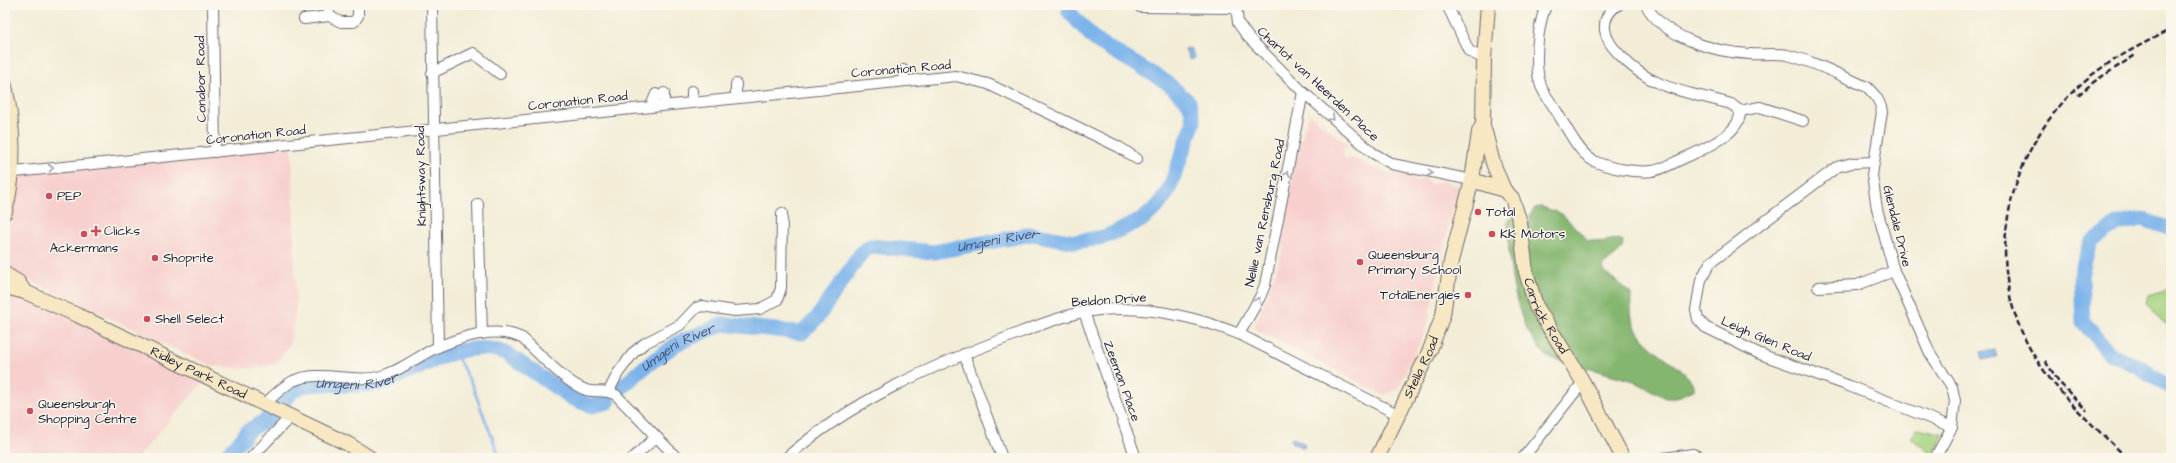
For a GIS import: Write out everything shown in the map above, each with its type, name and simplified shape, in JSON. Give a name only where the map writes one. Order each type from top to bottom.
[{"type":"street","name":"Conabor Road","points":[[213,5],[215,152]]},
{"type":"street","points":[[329,5],[329,16]]},
{"type":"street","points":[[304,19],[329,16],[345,23],[354,22],[358,16],[358,5]]},
{"type":"street","name":"Knightsway Road","points":[[432,5],[438,347]]},
{"type":"street","points":[[1447,5],[1469,51],[1484,59]]},
{"type":"street","name":"Stella Road","points":[[1377,458],[1437,332],[1444,311],[1451,270],[1457,263],[1476,181],[1484,128],[1484,59],[1488,5]]},
{"type":"street","points":[[1546,5],[1539,26],[1538,66],[1540,81],[1544,92],[1583,152],[1593,161],[1642,171],[1659,169],[1720,140],[1736,124],[1740,118],[1740,111]]},
{"type":"street","points":[[1618,5],[1609,12],[1605,26],[1606,35],[1611,46],[1626,61],[1644,76],[1659,85],[1731,104],[1740,111]]},
{"type":"street","name":"Glendale Drive","points":[[1646,5],[1659,21],[1670,31],[1689,41],[1738,53],[1792,56],[1867,87],[1875,94],[1880,103],[1882,112],[1873,162],[1874,197],[1894,271],[1930,353],[1952,387],[1955,401],[1952,427],[1935,458]]},
{"type":"street","points":[[1140,7],[1236,7]]},
{"type":"street","name":"Charlot van Heerden Place","points":[[1236,7],[1242,30],[1303,92],[1360,143],[1382,160],[1409,168],[1476,181]]},
{"type":"street","points":[[432,73],[472,53],[500,74]]},
{"type":"street","name":"Coronation Road","points":[[8,173],[736,98],[903,75],[956,76],[983,83],[1119,147],[1137,159]]},
{"type":"street","points":[[736,84],[736,98]]},
{"type":"street","points":[[5,86],[11,122],[5,212]]},
{"type":"street","points":[[692,91],[692,102]]},
{"type":"street","name":"Nellie van Rensburg Road","points":[[1239,334],[1260,297],[1265,285],[1303,92]]},
{"type":"street","points":[[651,106],[660,94],[664,105]]},
{"type":"street","points":[[1740,111],[1748,108],[1760,107],[1803,121]]},
{"type":"street","name":"Carrick Road","points":[[1484,128],[1493,163],[1504,190],[1512,198],[1520,222],[1526,272],[1536,306],[1583,382],[1623,458]]},
{"type":"street","name":"Leigh Glen Road","points":[[1873,162],[1852,163],[1837,167],[1710,263],[1701,280],[1696,310],[1698,319],[1705,327],[1760,354],[1844,384],[1952,427]]},
{"type":"street","points":[[1476,181],[1504,190]]},
{"type":"street","points":[[478,204],[482,334]]},
{"type":"street","points":[[610,391],[618,373],[634,352],[645,343],[680,325],[696,308],[702,306],[735,311],[760,309],[778,300],[780,288],[782,213]]},
{"type":"street","points":[[1818,287],[1857,285],[1894,271]]},
{"type":"street","name":"Ridley Park Road","points":[[5,274],[18,282],[25,292]]},
{"type":"street","name":"Ridley Park Road","points":[[6,288],[25,292],[291,416],[348,444],[370,458]]},
{"type":"street","name":"Beldon Drive","points":[[786,458],[830,423],[882,392],[964,354],[1065,316],[1084,312],[1131,310],[1171,312],[1213,324],[1239,334],[1399,414]]},
{"type":"street","name":"Zeeman Place","points":[[1084,312],[1136,458]]},
{"type":"street","points":[[265,404],[281,388],[294,381],[310,377],[355,379],[378,377],[397,370],[438,347],[482,334],[498,331],[512,333],[522,338],[574,384],[586,390],[610,391],[623,400],[677,458]]},
{"type":"street","points":[[964,354],[1002,458]]},
{"type":"street","points":[[1522,458],[1583,382]]},
{"type":"street","points":[[250,458],[291,416]]},
{"type":"street","points":[[632,458],[656,437]]},
{"type":"street","points":[[1664,458],[1693,454],[1702,458]]},
{"type":"shaded area","name":"Queensburg Primary School","points":[[1309,114],[1349,145],[1342,150],[1345,159],[1354,158],[1379,171],[1413,177],[1415,183],[1425,178],[1431,185],[1442,181],[1458,186],[1460,193],[1447,233],[1426,329],[1399,388],[1383,395],[1254,328],[1275,274],[1282,251],[1296,157]]},
{"type":"shaded area","points":[[292,147],[296,310],[289,346],[276,364],[249,369],[212,366],[5,269],[5,227],[10,206],[12,171]]},
{"type":"shaded area","points":[[5,284],[205,380],[137,458],[5,458]]},
{"type":"green space","points":[[1542,207],[1562,214],[1588,240],[1598,242],[1618,239],[1623,241],[1619,253],[1603,266],[1604,271],[1631,294],[1632,318],[1636,329],[1651,346],[1687,376],[1694,385],[1694,389],[1676,398],[1666,398],[1634,381],[1548,357],[1536,344],[1520,311],[1515,292],[1509,254],[1508,219],[1516,218],[1531,223],[1530,215],[1535,208]]},
{"type":"green space","points":[[2171,288],[2171,325],[2163,323],[2146,303],[2148,295]]},
{"type":"green space","points":[[1918,428],[1944,434],[1932,455],[1911,438]]},
{"type":"water","points":[[1190,48],[1195,58],[1190,60],[1185,50]]},
{"type":"water","points":[[1994,349],[1997,356],[1983,360],[1981,352]]},
{"type":"water","points":[[1293,438],[1305,444],[1304,448],[1292,443],[1291,439]]},
{"type":"waterway","name":"Umgeni River","points":[[622,387],[646,366],[678,343],[723,324],[802,333],[817,318],[862,252],[871,246],[934,252],[1032,234],[1075,242],[1104,237],[1142,220],[1158,206],[1168,192],[1194,122],[1189,102],[1166,82],[1095,40],[1069,12],[1069,5]]},
{"type":"waterway","points":[[2171,229],[2142,219],[2118,224],[2092,241],[2085,259],[2081,276],[2083,322],[2109,353],[2139,367],[2171,388]]},
{"type":"waterway","name":"Umgeni River","points":[[282,403],[294,390],[299,387],[312,384],[370,385],[395,378],[456,352],[472,349],[489,349],[506,353],[573,399],[592,406],[608,402]]},
{"type":"waterway","points":[[455,353],[472,385],[500,458]]},
{"type":"waterway","name":"Umgeni River","points":[[223,458],[244,437],[245,433],[251,428],[264,422],[270,416]]},
{"type":"railway","points":[[2127,458],[2086,419],[2060,391],[2028,345],[2014,310],[2006,274],[2006,237],[2011,201],[2023,167],[2039,134],[2061,104],[2088,78],[2108,64],[2171,29]]},
{"type":"railway","points":[[2078,95],[2095,81],[2137,54]]},
{"type":"railway","points":[[2045,361],[2060,383],[2087,411]]},
{"type":"place","name":"PEP","points":[[49,196]]},
{"type":"place","name":"Total","points":[[1478,212]]},
{"type":"place","name":"Clicks","points":[[96,231]]},
{"type":"place","name":"Ackermans","points":[[84,234]]},
{"type":"place","name":"KK Motors","points":[[1492,234]]},
{"type":"place","name":"Shoprite","points":[[155,258]]},
{"type":"place","name":"Queensburg Primary School","points":[[1360,262]]},
{"type":"place","name":"TotalEnergies","points":[[1468,295]]},
{"type":"place","name":"Shell Select","points":[[147,319]]},
{"type":"place","name":"Queensburgh Shopping Centre","points":[[30,411]]}]
